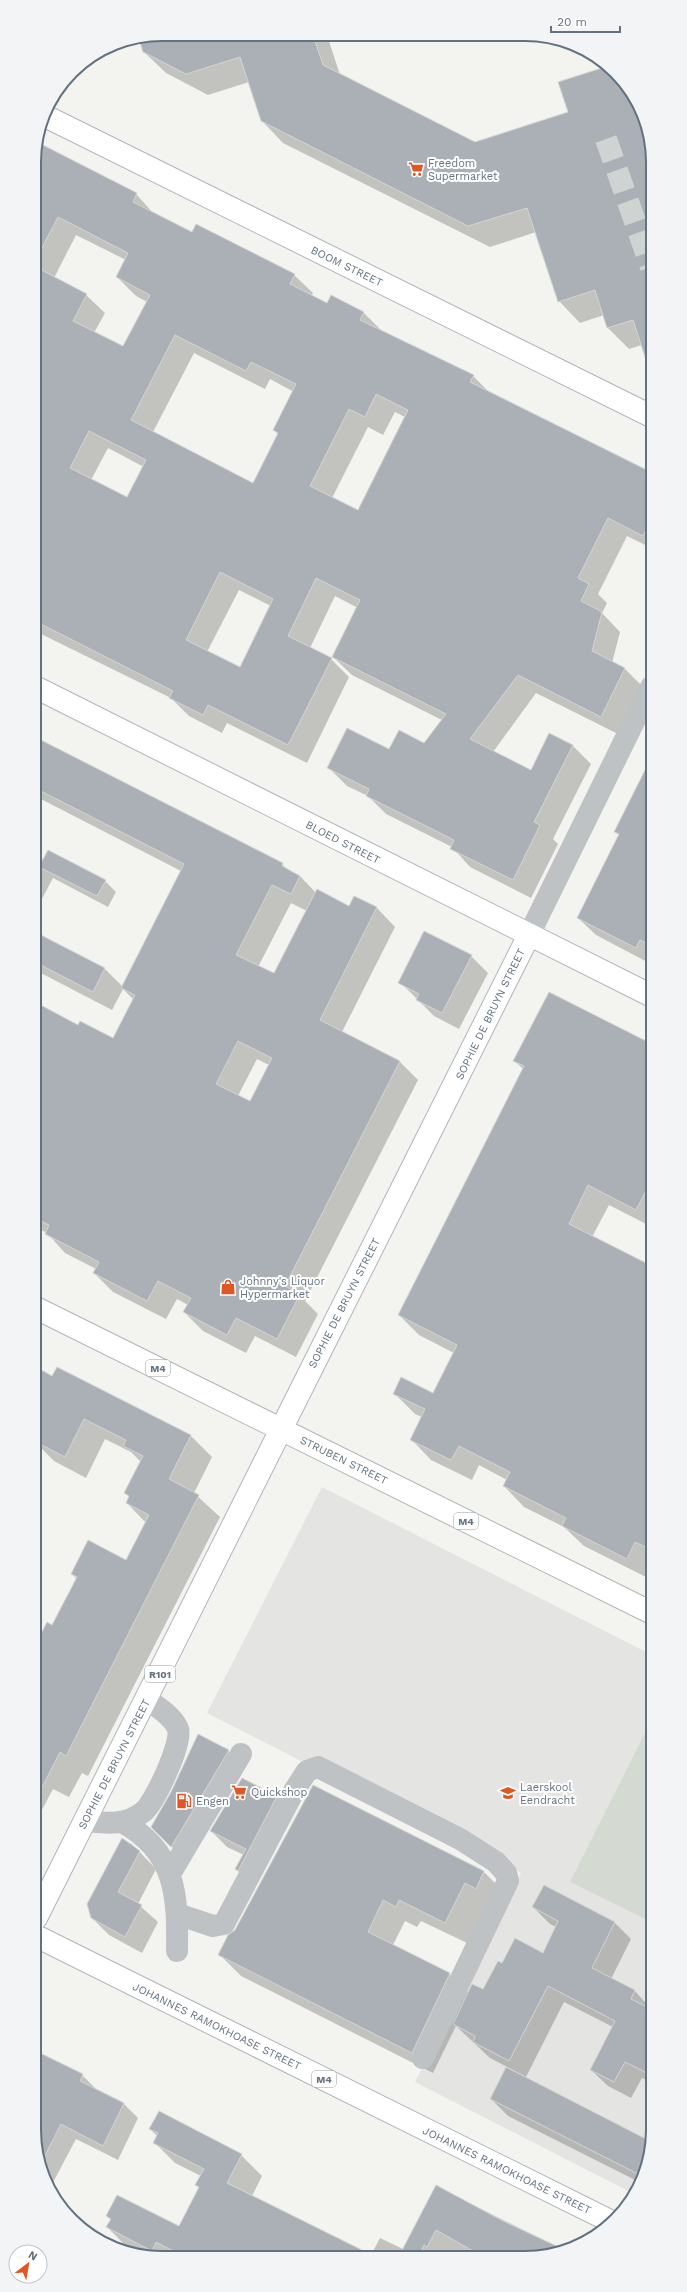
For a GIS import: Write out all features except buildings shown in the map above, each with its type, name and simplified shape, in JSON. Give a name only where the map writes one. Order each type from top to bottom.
[{"type":"main road","name":"BOOM STREET","points":[[49,118],[646,414]]},
{"type":"main road","name":"BLOED STREET","points":[[41,690],[646,993]]},
{"type":"main road","name":"SOPHIE DE BRUYN STREET","points":[[41,1908],[529,935]]},
{"type":"main road","name":"STRUBEN STREET","points":[[41,1310],[281,1429],[646,1604]]},
{"type":"main road","name":"JOHANNES RAMOKHOASE STREET","points":[[41,1938],[607,2219]]},
{"type":"street","name":"SOPHIE DE BRUYN STREET","points":[[529,935],[646,697]]},
{"type":"street","points":[[84,1821],[117,1824],[144,1812],[153,1799],[177,1746],[178,1729],[167,1716],[147,1699]]},
{"type":"street","points":[[170,1874],[241,1754]]},
{"type":"street","points":[[177,1914],[213,1926],[224,1924],[294,1791],[308,1771],[318,1767],[460,1839],[496,1862],[506,1873],[508,1881],[423,2058]]},
{"type":"street","points":[[122,1822],[135,1828],[153,1844],[169,1870],[177,1914],[178,1951]]},
{"type":"shaded area","name":"Laerskool Eendracht","points":[[322,1487],[646,1652],[646,2138],[642,2161],[637,2176],[629,2191],[415,2082],[521,1873],[207,1713]]},
{"type":"shaded area","points":[[646,1731],[646,1920],[570,1882]]},
{"type":"tunnel","points":[[606,139],[646,253]]},
{"type":"place","name":"Freedom Supermarket","points":[[416,169]]},
{"type":"place","name":"Johnny's Liquor Hypermarket","points":[[228,1287]]},
{"type":"place","name":"Quickshop","points":[[239,1792]]},
{"type":"place","name":"Laerskool Eendracht","points":[[508,1793]]},
{"type":"place","name":"Engen","points":[[184,1801]]}]
